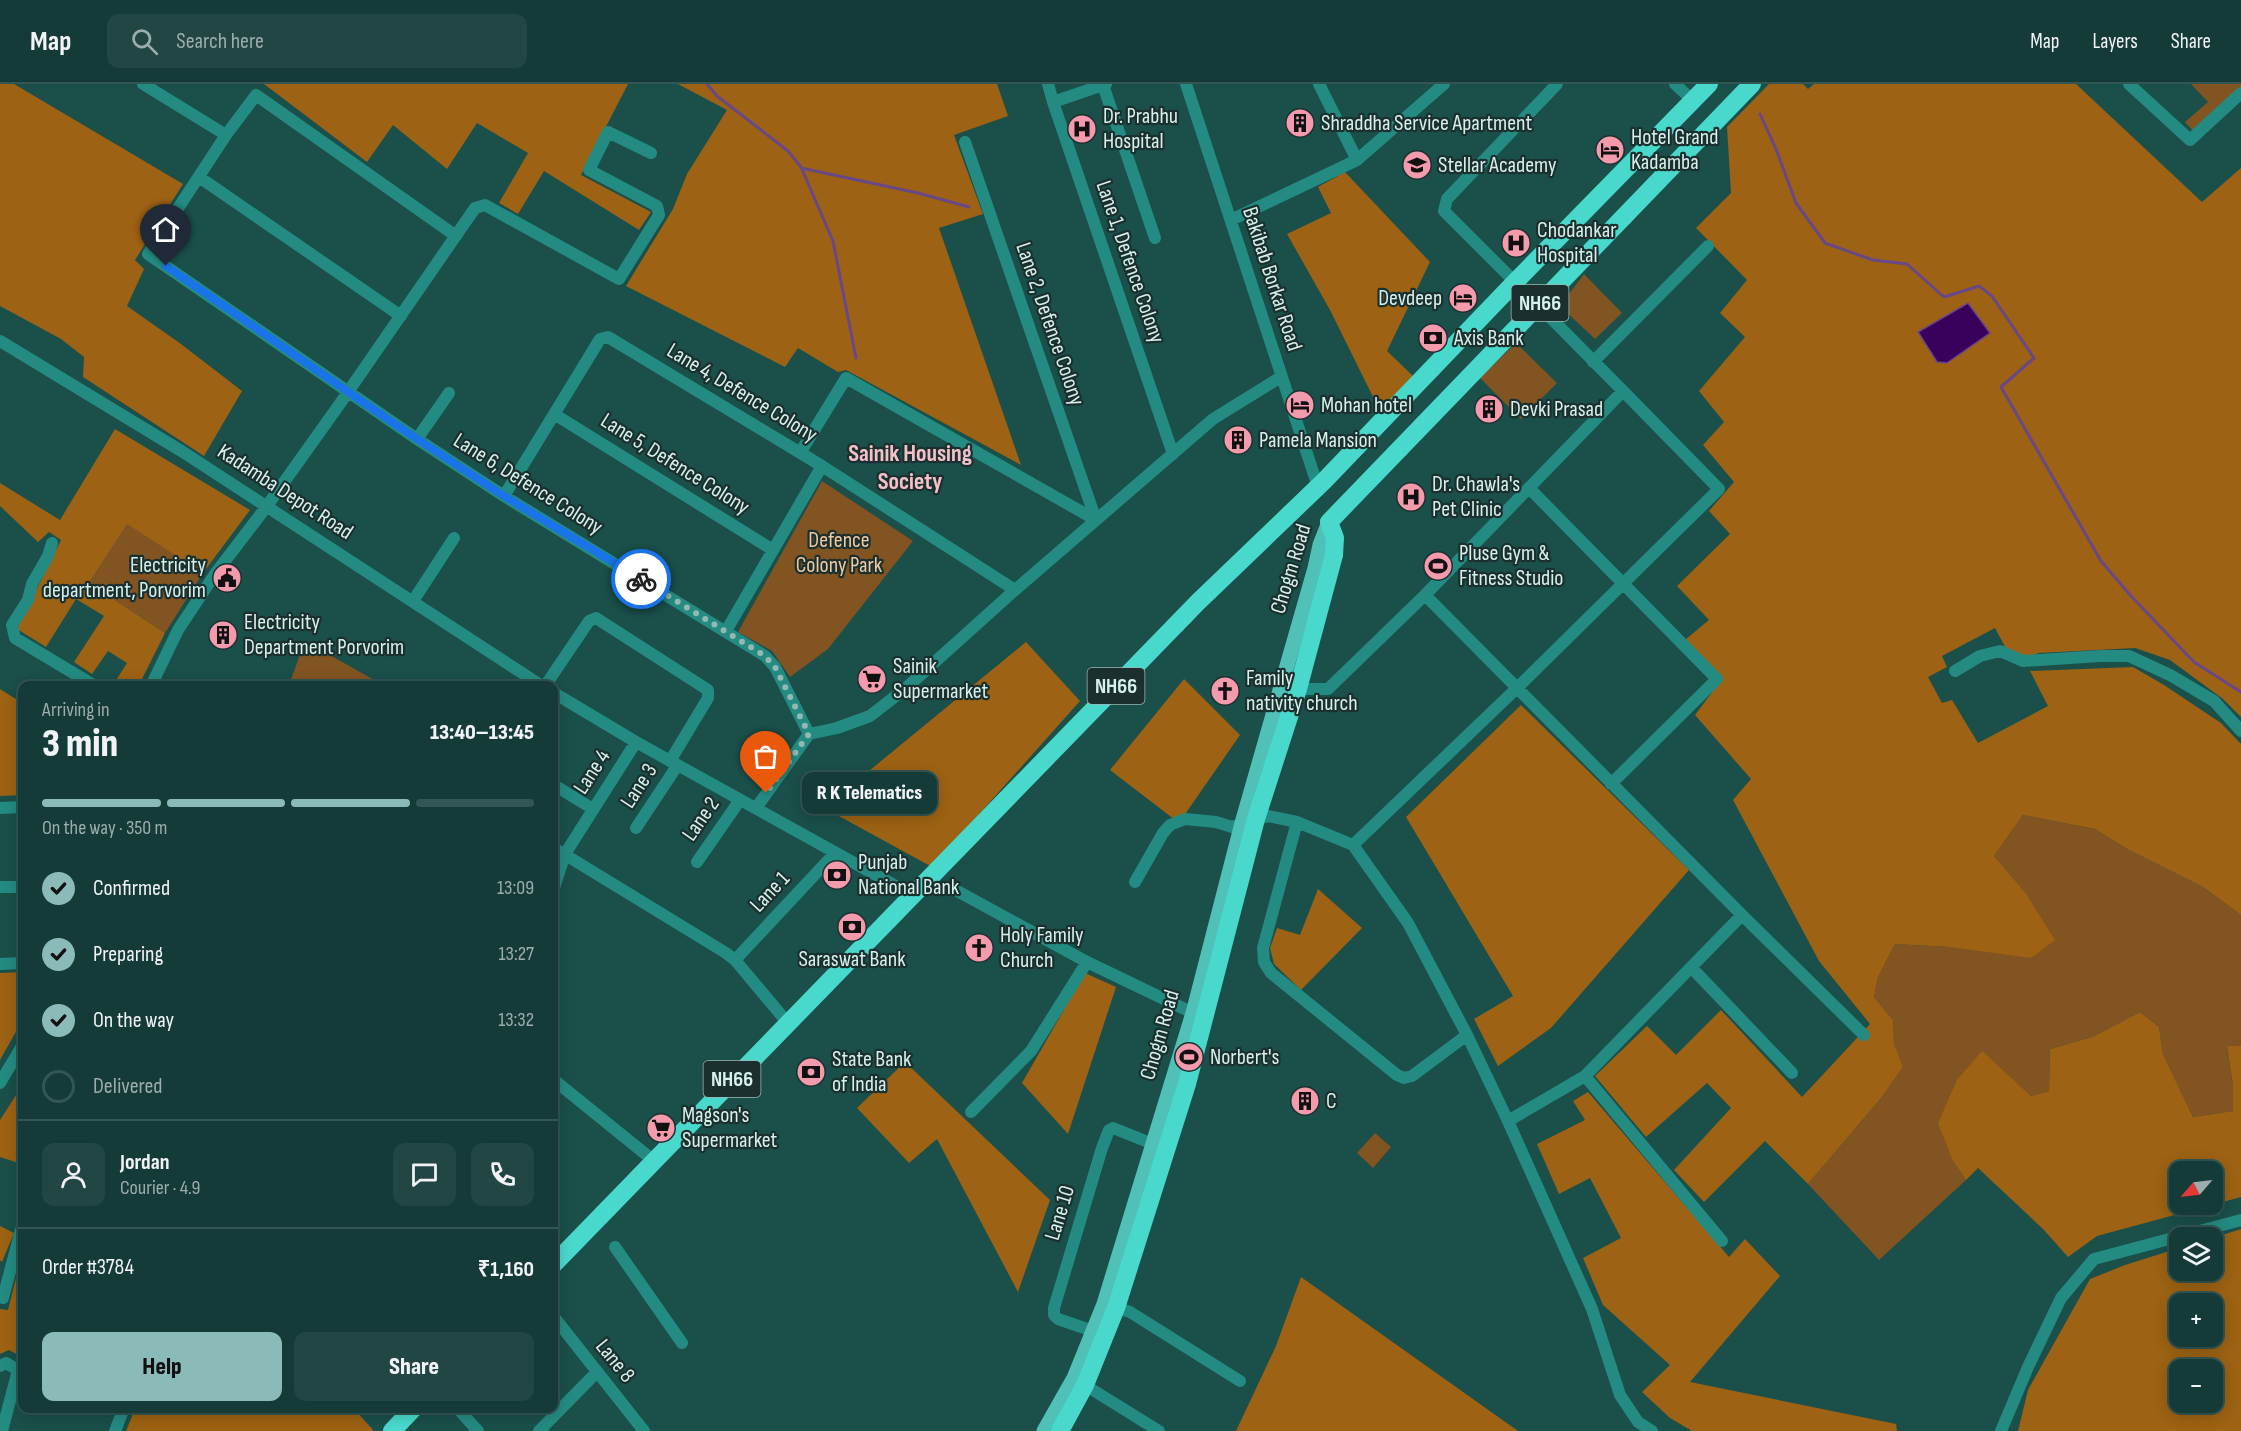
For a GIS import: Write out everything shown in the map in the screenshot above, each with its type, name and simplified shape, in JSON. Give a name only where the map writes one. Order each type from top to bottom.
[{"type":"highway","name":"NH66","points":[[558,1260],[1198,602],[1318,487],[1709,84]]},
{"type":"highway","name":"NH66","points":[[1538,305],[1752,84]]},
{"type":"highway","name":"Chogm Road","points":[[1060,1431],[1110,1306],[1187,1084],[1249,821],[1334,555],[1335,538],[1329,522],[1538,305]]},
{"type":"highway","points":[[392,1431],[409,1413]]},
{"type":"main road","name":"Chogm Road","points":[[1044,1431],[1080,1381],[1093,1330],[1110,1306],[1153,1144],[1249,821]]},
{"type":"street","points":[[143,84],[226,135]]},
{"type":"street","name":"Lane 1, Defence Colony","points":[[1048,84],[1173,454]]},
{"type":"street","points":[[1053,102],[1105,84],[1155,238]]},
{"type":"street","name":"Bakibab Borkar Road","points":[[1186,84],[1318,487]]},
{"type":"street","points":[[1319,84],[1357,160]]},
{"type":"street","points":[[1231,220],[1357,160],[1444,84]]},
{"type":"street","points":[[1515,282],[1444,211],[1447,199],[1557,84]]},
{"type":"street","points":[[1675,84],[1693,101]]},
{"type":"street","points":[[2134,85],[2190,140],[2241,93]]},
{"type":"street","points":[[401,316],[199,177],[226,135],[256,95],[456,236]]},
{"type":"street","points":[[153,681],[178,630],[215,574],[267,506],[475,208],[485,205],[620,279],[659,215],[657,206],[589,170],[608,132],[651,153]]},
{"type":"street","name":"Lane 2, Defence Colony","points":[[965,142],[1096,520]]},
{"type":"street","name":"Lane 6, Defence Colony","points":[[199,177],[148,254],[347,393],[504,496],[765,656],[775,667],[809,734]]},
{"type":"street","points":[[1593,362],[1708,246]]},
{"type":"street","points":[[1353,845],[1517,688],[1719,489],[1538,305]]},
{"type":"street","name":"Lane 4, Defence Colony","points":[[504,496],[600,339],[608,337],[822,466],[1015,590]]},
{"type":"street","name":"Kadamba Depot Road","points":[[0,341],[183,452],[536,681]]},
{"type":"street","points":[[756,808],[809,734],[837,728],[870,716],[906,688],[1015,590],[1213,419],[1281,377]]},
{"type":"street","points":[[800,453],[846,378],[1096,520]]},
{"type":"street","points":[[1290,688],[1328,689],[1425,595],[1623,391]]},
{"type":"street","points":[[417,439],[449,393]]},
{"type":"street","name":"Lane 5, Defence Colony","points":[[554,414],[773,550]]},
{"type":"street","points":[[726,631],[822,466]]},
{"type":"street","points":[[1529,488],[1717,679],[1611,784]]},
{"type":"street","points":[[413,601],[454,538]]},
{"type":"street","points":[[52,543],[32,584],[27,600],[12,625],[15,638],[87,681]]},
{"type":"street","points":[[1425,595],[1611,784],[1864,1035]]},
{"type":"street","name":"Lane 3","points":[[547,681],[589,621],[596,618],[708,690],[708,698],[636,828]]},
{"type":"street","points":[[1955,671],[1980,656],[2000,651],[2023,662],[2129,656],[2170,675],[2214,701],[2241,731]]},
{"type":"street","points":[[558,695],[636,742],[912,895]]},
{"type":"street","name":"Lane 4","points":[[558,876],[565,854],[636,742]]},
{"type":"street","points":[[558,787],[593,809]]},
{"type":"street","name":"Lane 2","points":[[697,862],[740,800]]},
{"type":"street","points":[[0,808],[18,807]]},
{"type":"street","points":[[1135,882],[1163,833],[1170,825],[1185,819],[1232,827],[1268,816],[1296,822],[1353,845],[1408,923],[1467,1035],[1508,1120],[1592,1309],[1620,1395],[1638,1426],[1652,1431]]},
{"type":"street","points":[[1296,822],[1263,948],[1264,962],[1271,974],[1397,1075],[1404,1078],[1412,1076],[1467,1035]]},
{"type":"street","points":[[558,850],[735,960],[787,1022]]},
{"type":"street","name":"Lane 1","points":[[735,960],[835,852]]},
{"type":"street","points":[[0,887],[18,887]]},
{"type":"street","points":[[959,892],[1088,962],[1193,1013]]},
{"type":"street","points":[[1508,1120],[1585,1076],[1742,915]]},
{"type":"street","points":[[970,1112],[1030,1051],[1088,962]]},
{"type":"street","points":[[0,964],[18,963]]},
{"type":"street","points":[[1691,967],[1792,1073]]},
{"type":"street","points":[[0,1083],[18,1053]]},
{"type":"street","points":[[1585,1076],[1722,1241]]},
{"type":"street","points":[[558,1083],[654,1161]]},
{"type":"street","name":"Lane 10","points":[[1093,1330],[1058,1319],[1054,1315],[1054,1308],[1102,1148],[1109,1130],[1113,1128],[1153,1144]]},
{"type":"street","points":[[2001,1431],[2061,1298],[2094,1259],[2241,1220]]},
{"type":"street","points":[[3,1298],[3,1278],[18,1237]]},
{"type":"street","points":[[615,1247],[682,1343]]},
{"type":"street","points":[[1110,1306],[1130,1312],[1240,1382]]},
{"type":"street","name":"Lane 8","points":[[558,1322],[644,1431]]},
{"type":"street","points":[[0,1366],[6,1363],[18,1370],[2,1431]]},
{"type":"street","points":[[558,1412],[597,1372]]},
{"type":"street","points":[[1080,1381],[1159,1431]]},
{"type":"street","points":[[115,1431],[122,1413]]},
{"type":"street","points":[[462,1413],[478,1431]]},
{"type":"street","points":[[539,1431],[557,1413]]},
{"type":"green space","points":[[2191,84],[2241,84],[2241,89],[2195,133],[2185,122],[2208,102]]},
{"type":"green space","points":[[1584,274],[1622,313],[1595,339],[1560,306]]},
{"type":"green space","points":[[1516,343],[1557,383],[1521,419],[1480,378]]},
{"type":"green space","name":"Defence Colony Park","points":[[822,481],[913,541],[828,649],[790,677],[772,651],[738,632]]},
{"type":"green space","points":[[127,523],[203,573],[165,633],[89,583]]},
{"type":"green space","points":[[305,641],[376,681],[290,681]]},
{"type":"green space","points":[[2023,815],[2095,829],[2127,849],[2203,887],[2241,915],[2241,1046],[2227,1047],[2233,1086],[2233,1111],[2193,1117],[2163,1054],[2159,1027],[2140,1012],[2092,1037],[2050,1049],[2049,1091],[2031,1096],[1981,1052],[1953,1161],[1966,1180],[1879,1260],[1808,1184],[1882,1097],[1903,1067],[1894,1043],[1893,1020],[1874,997],[1878,977],[1895,944],[1950,947],[2025,892],[1994,856]]},
{"type":"green space","points":[[1375,1133],[1391,1147],[1373,1168],[1357,1153]]},
{"type":"shaded area","points":[[0,84],[14,84],[183,184],[135,260],[144,269],[127,306],[242,391],[204,456],[83,377],[84,357],[61,339],[0,306]]},
{"type":"shaded area","points":[[264,84],[628,84],[581,175],[651,212],[639,230],[544,171],[518,214],[499,203],[528,153],[477,123],[447,169],[393,125],[367,162]]},
{"type":"shaded area","points":[[678,84],[997,84],[1008,116],[954,135],[983,214],[939,228],[1021,465],[846,370],[838,372],[798,348],[785,367],[626,286],[673,209],[687,174],[727,110]]},
{"type":"shaded area","points":[[1769,84],[1803,84],[1808,89],[1814,84],[2076,84],[2202,202],[2241,168],[2241,717],[2223,699],[2170,660],[2135,648],[2039,653],[2013,662],[1995,628],[1942,656],[1947,667],[1928,677],[1942,703],[1952,700],[1978,743],[2048,706],[2030,671],[2133,667],[2221,723],[2241,744],[2241,915],[2203,887],[2127,849],[2095,829],[2023,815],[1994,856],[2025,892],[2055,940],[2031,958],[1950,947],[1895,944],[1878,977],[1874,997],[1893,1020],[1894,1043],[1903,1067],[1882,1097],[1808,1184],[1765,1141],[1704,1202],[1674,1170],[1731,1108],[1707,1083],[1646,1137],[1595,1076],[1647,1026],[1676,1055],[1721,1010],[1802,1097],[1870,1024],[1819,961],[1733,800],[1751,779],[1695,715],[1722,679],[1686,639],[1709,620],[1677,586],[1730,534],[1709,511],[1734,482],[1703,445],[1724,422],[1699,391],[1745,337],[1720,313],[1747,280],[1696,228],[1731,193],[1727,127]]},
{"type":"shaded area","points":[[1345,172],[1430,262],[1387,351],[1413,376],[1380,411],[1330,310],[1287,234],[1331,213],[1318,187]]},
{"type":"shaded area","points":[[1968,303],[1990,333],[1947,363],[1937,362],[1918,332]]},
{"type":"shaded area","points":[[115,429],[250,510],[203,573],[127,524],[89,583],[165,633],[141,681],[116,681],[127,663],[108,651],[92,674],[74,662],[104,616],[76,599],[46,647],[17,629],[61,540],[49,532],[38,542],[0,506],[0,483],[60,520]]},
{"type":"shaded area","points":[[1026,642],[1080,701],[932,867],[837,815],[858,780]]},
{"type":"shaded area","points":[[1184,679],[1240,735],[1179,823],[1110,770]]},
{"type":"shaded area","points":[[0,689],[18,700],[18,795],[0,796]]},
{"type":"shaded area","points":[[1521,705],[1689,870],[1551,1028],[1498,1066],[1474,1019],[1513,996],[1406,817]]},
{"type":"shaded area","points":[[1318,889],[1362,928],[1301,990],[1274,964],[1270,948],[1277,928],[1300,935]]},
{"type":"shaded area","points":[[18,972],[18,1028],[0,1060],[0,973]]},
{"type":"shaded area","points":[[1085,973],[1116,987],[1068,1134],[1022,1083]]},
{"type":"shaded area","points":[[2140,1012],[2159,1027],[2163,1054],[2193,1117],[2233,1111],[2233,1086],[2227,1046],[2241,1046],[2241,1197],[2223,1202],[2223,1161],[2169,1161],[2169,1215],[2175,1215],[2097,1236],[2068,1257],[2043,1229],[1978,1168],[1966,1180],[1953,1161],[1938,1123],[1957,1080],[1982,1051],[2031,1096],[2049,1091],[2050,1049],[2092,1037]]},
{"type":"shaded area","points":[[905,1062],[1050,1200],[1018,1292],[937,1139],[909,1163],[857,1108]]},
{"type":"shaded area","points":[[18,1092],[18,1163],[0,1157],[0,1120]]},
{"type":"shaded area","points":[[1588,1092],[1729,1257],[1745,1239],[1780,1276],[1690,1382],[1896,1424],[1897,1431],[1692,1431],[1670,1418],[1642,1392],[1670,1365],[1603,1305],[1583,1258],[1621,1238],[1590,1178],[1559,1194],[1537,1144],[1585,1120],[1573,1101]]},
{"type":"shaded area","points":[[0,1226],[14,1233],[2,1262],[0,1260]]},
{"type":"shaded area","points":[[2241,1229],[2241,1431],[2018,1431],[2028,1390],[2090,1279],[2169,1251],[2169,1281],[2223,1281],[2223,1235]]},
{"type":"shaded area","points":[[18,1270],[18,1355],[9,1350],[0,1354],[0,1309],[8,1310]]},
{"type":"shaded area","points":[[1301,1277],[1518,1431],[1236,1431],[1276,1346]]},
{"type":"shaded area","points":[[133,1413],[358,1413],[374,1431],[126,1431]]},
{"type":"waterway","points":[[707,84],[717,96],[788,151],[801,167],[833,241],[856,358]]},
{"type":"waterway","points":[[1760,114],[1796,203],[1825,243],[1873,260],[1907,264],[1944,297],[1979,286],[1992,296],[2034,358],[2001,387],[2101,561],[2194,662],[2241,692]]},
{"type":"waterway","points":[[801,168],[918,193],[969,207]]},
{"type":"way so far","points":[[641,579],[765,656],[775,667],[809,734],[798,746],[766,793]]},
{"type":"place","name":"Shraddha Service Apartment","points":[[1300,123]]},
{"type":"place","name":"Dr. Prabhu Hospital","points":[[1082,129]]},
{"type":"place","name":"Hotel Grand Kadamba","points":[[1610,150]]},
{"type":"place","name":"Stellar Academy","points":[[1417,165]]},
{"type":"place","name":"Chodankar Hospital","points":[[1516,243]]},
{"type":"place","name":"Devdeep","points":[[1463,298]]},
{"type":"place","name":"Axis Bank","points":[[1433,338]]},
{"type":"place","name":"Mohan hotel","points":[[1300,405]]},
{"type":"place","name":"Devki Prasad","points":[[1489,409]]},
{"type":"place","name":"Pamela Mansion","points":[[1238,440]]},
{"type":"place","name":"Dr. Chawla's Pet Clinic","points":[[1411,497]]},
{"type":"place","name":"Pluse Gym & Fitness Studio","points":[[1438,566]]},
{"type":"place","name":"Electricity department, Porvorim","points":[[227,578]]},
{"type":"place","name":"Electricity Department Porvorim","points":[[223,635]]},
{"type":"place","name":"Sainik Supermarket","points":[[872,679]]},
{"type":"place","name":"Family nativity church","points":[[1225,691]]},
{"type":"place","name":"R K Telematics","points":[[766,793]]},
{"type":"place","name":"Punjab National Bank","points":[[837,875]]},
{"type":"place","name":"Saraswat Bank","points":[[852,927]]},
{"type":"place","name":"Holy Family Church","points":[[979,948]]},
{"type":"place","name":"Norbert's","points":[[1189,1057]]},
{"type":"place","name":"State Bank of India","points":[[811,1072]]},
{"type":"place","name":"C","points":[[1305,1101]]},
{"type":"place","name":"Magson's Supermarket","points":[[661,1128]]},
{"type":"district","name":"Sainik Housing Society","points":[[910,467]]},
{"type":"route","points":[[166,266],[347,393],[504,496],[641,579]]}]
